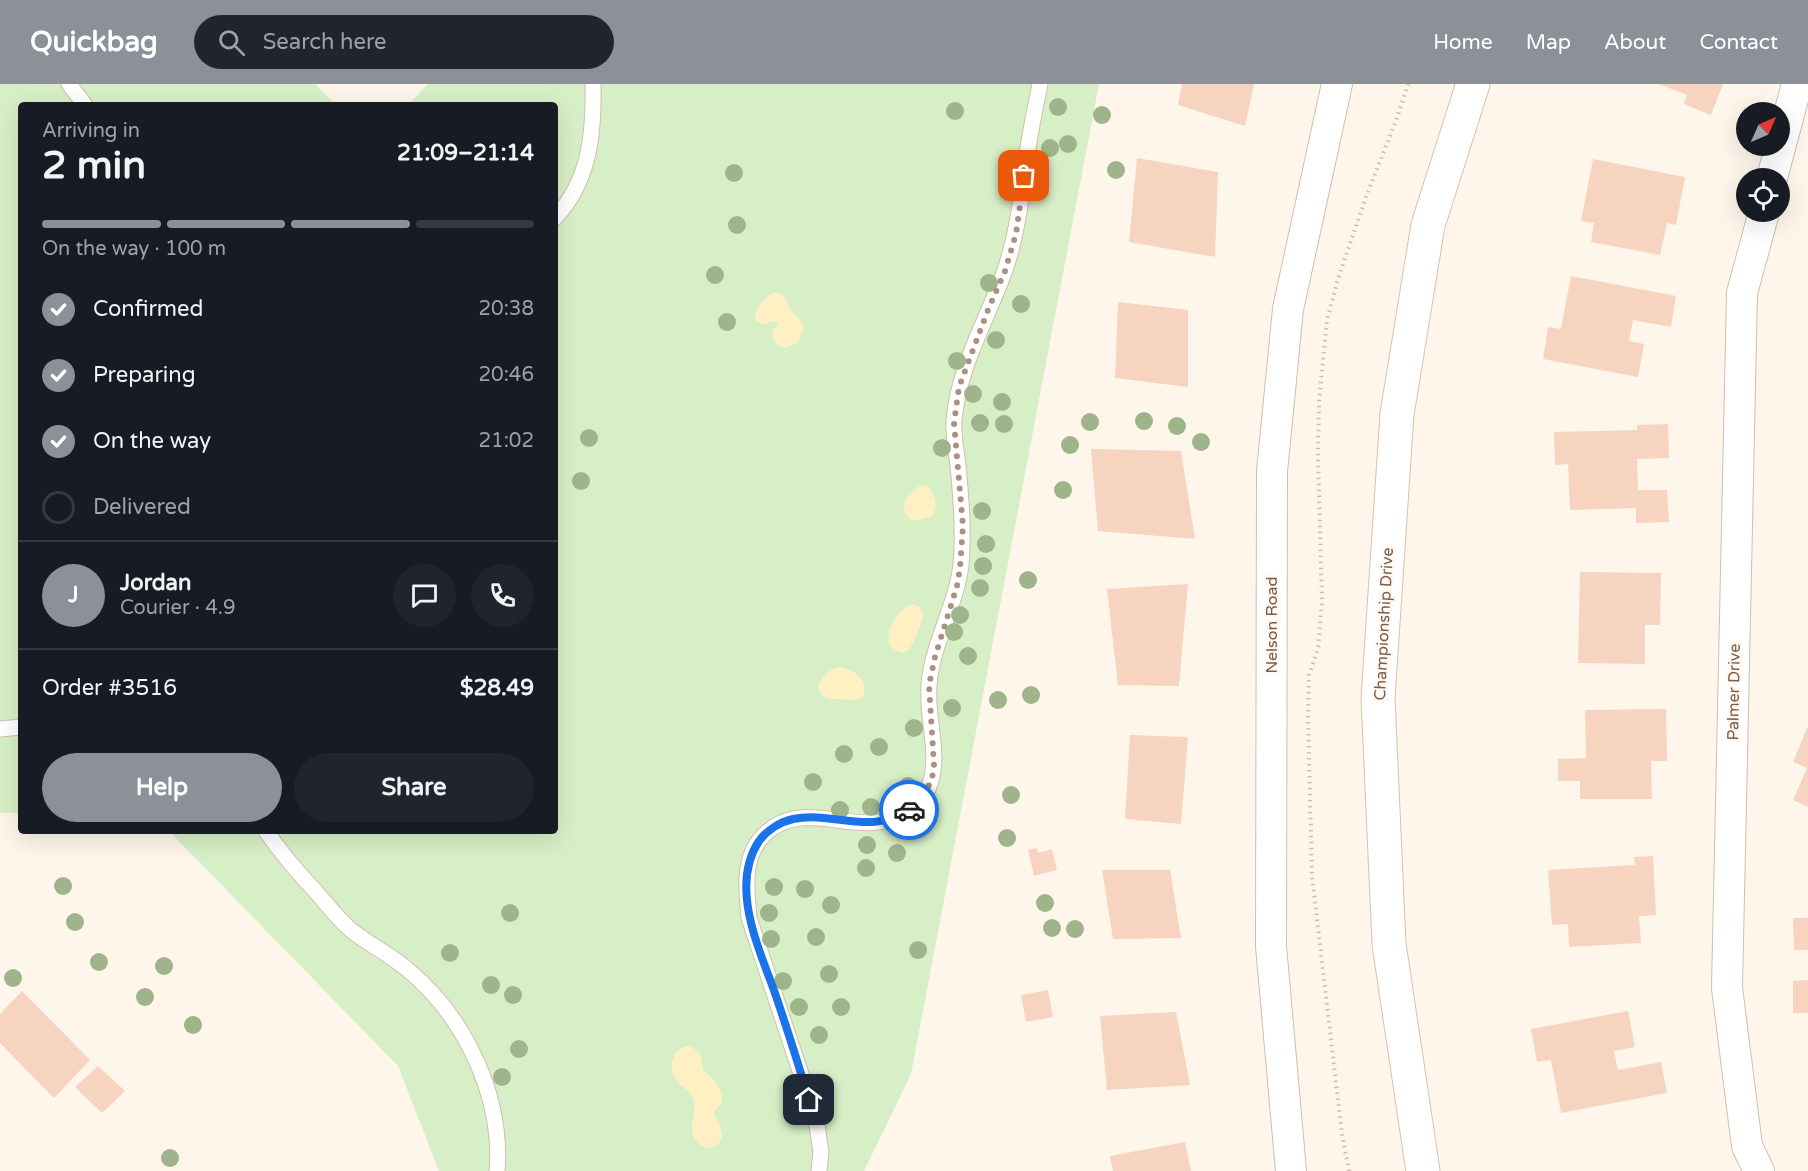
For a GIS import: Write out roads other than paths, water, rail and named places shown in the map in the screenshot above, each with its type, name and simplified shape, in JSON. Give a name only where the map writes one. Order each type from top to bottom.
[{"type":"street","name":"Nelson Road","points":[[1291,1171],[1270,946],[1272,471],[1287,309],[1337,84]]},
{"type":"street","name":"Championship Drive","points":[[1423,1171],[1389,944],[1378,698],[1397,414],[1428,225],[1473,84]]},
{"type":"street","points":[[1775,168],[1797,84]]},
{"type":"street","name":"Palmer Drive","points":[[1760,1171],[1747,1146],[1727,988],[1742,293],[1761,222]]},
{"type":"lane","points":[[69,84],[83,102]]},
{"type":"lane","points":[[558,215],[576,191],[586,164],[592,121],[593,84]]},
{"type":"lane","points":[[819,1171],[821,1152],[816,1119],[749,918],[746,884],[750,857],[762,837],[779,823],[791,819],[821,818],[856,823],[887,822],[899,817],[921,801],[932,779],[934,765],[929,685],[935,657],[957,586],[963,538],[954,423],[959,387],[1005,271],[1016,234],[1029,141],[1040,84]]},
{"type":"lane","points":[[0,729],[18,727]]},
{"type":"lane","points":[[268,834],[297,871],[338,917],[353,932],[409,970],[440,1002],[468,1041],[490,1097],[497,1144],[497,1171]]}]
